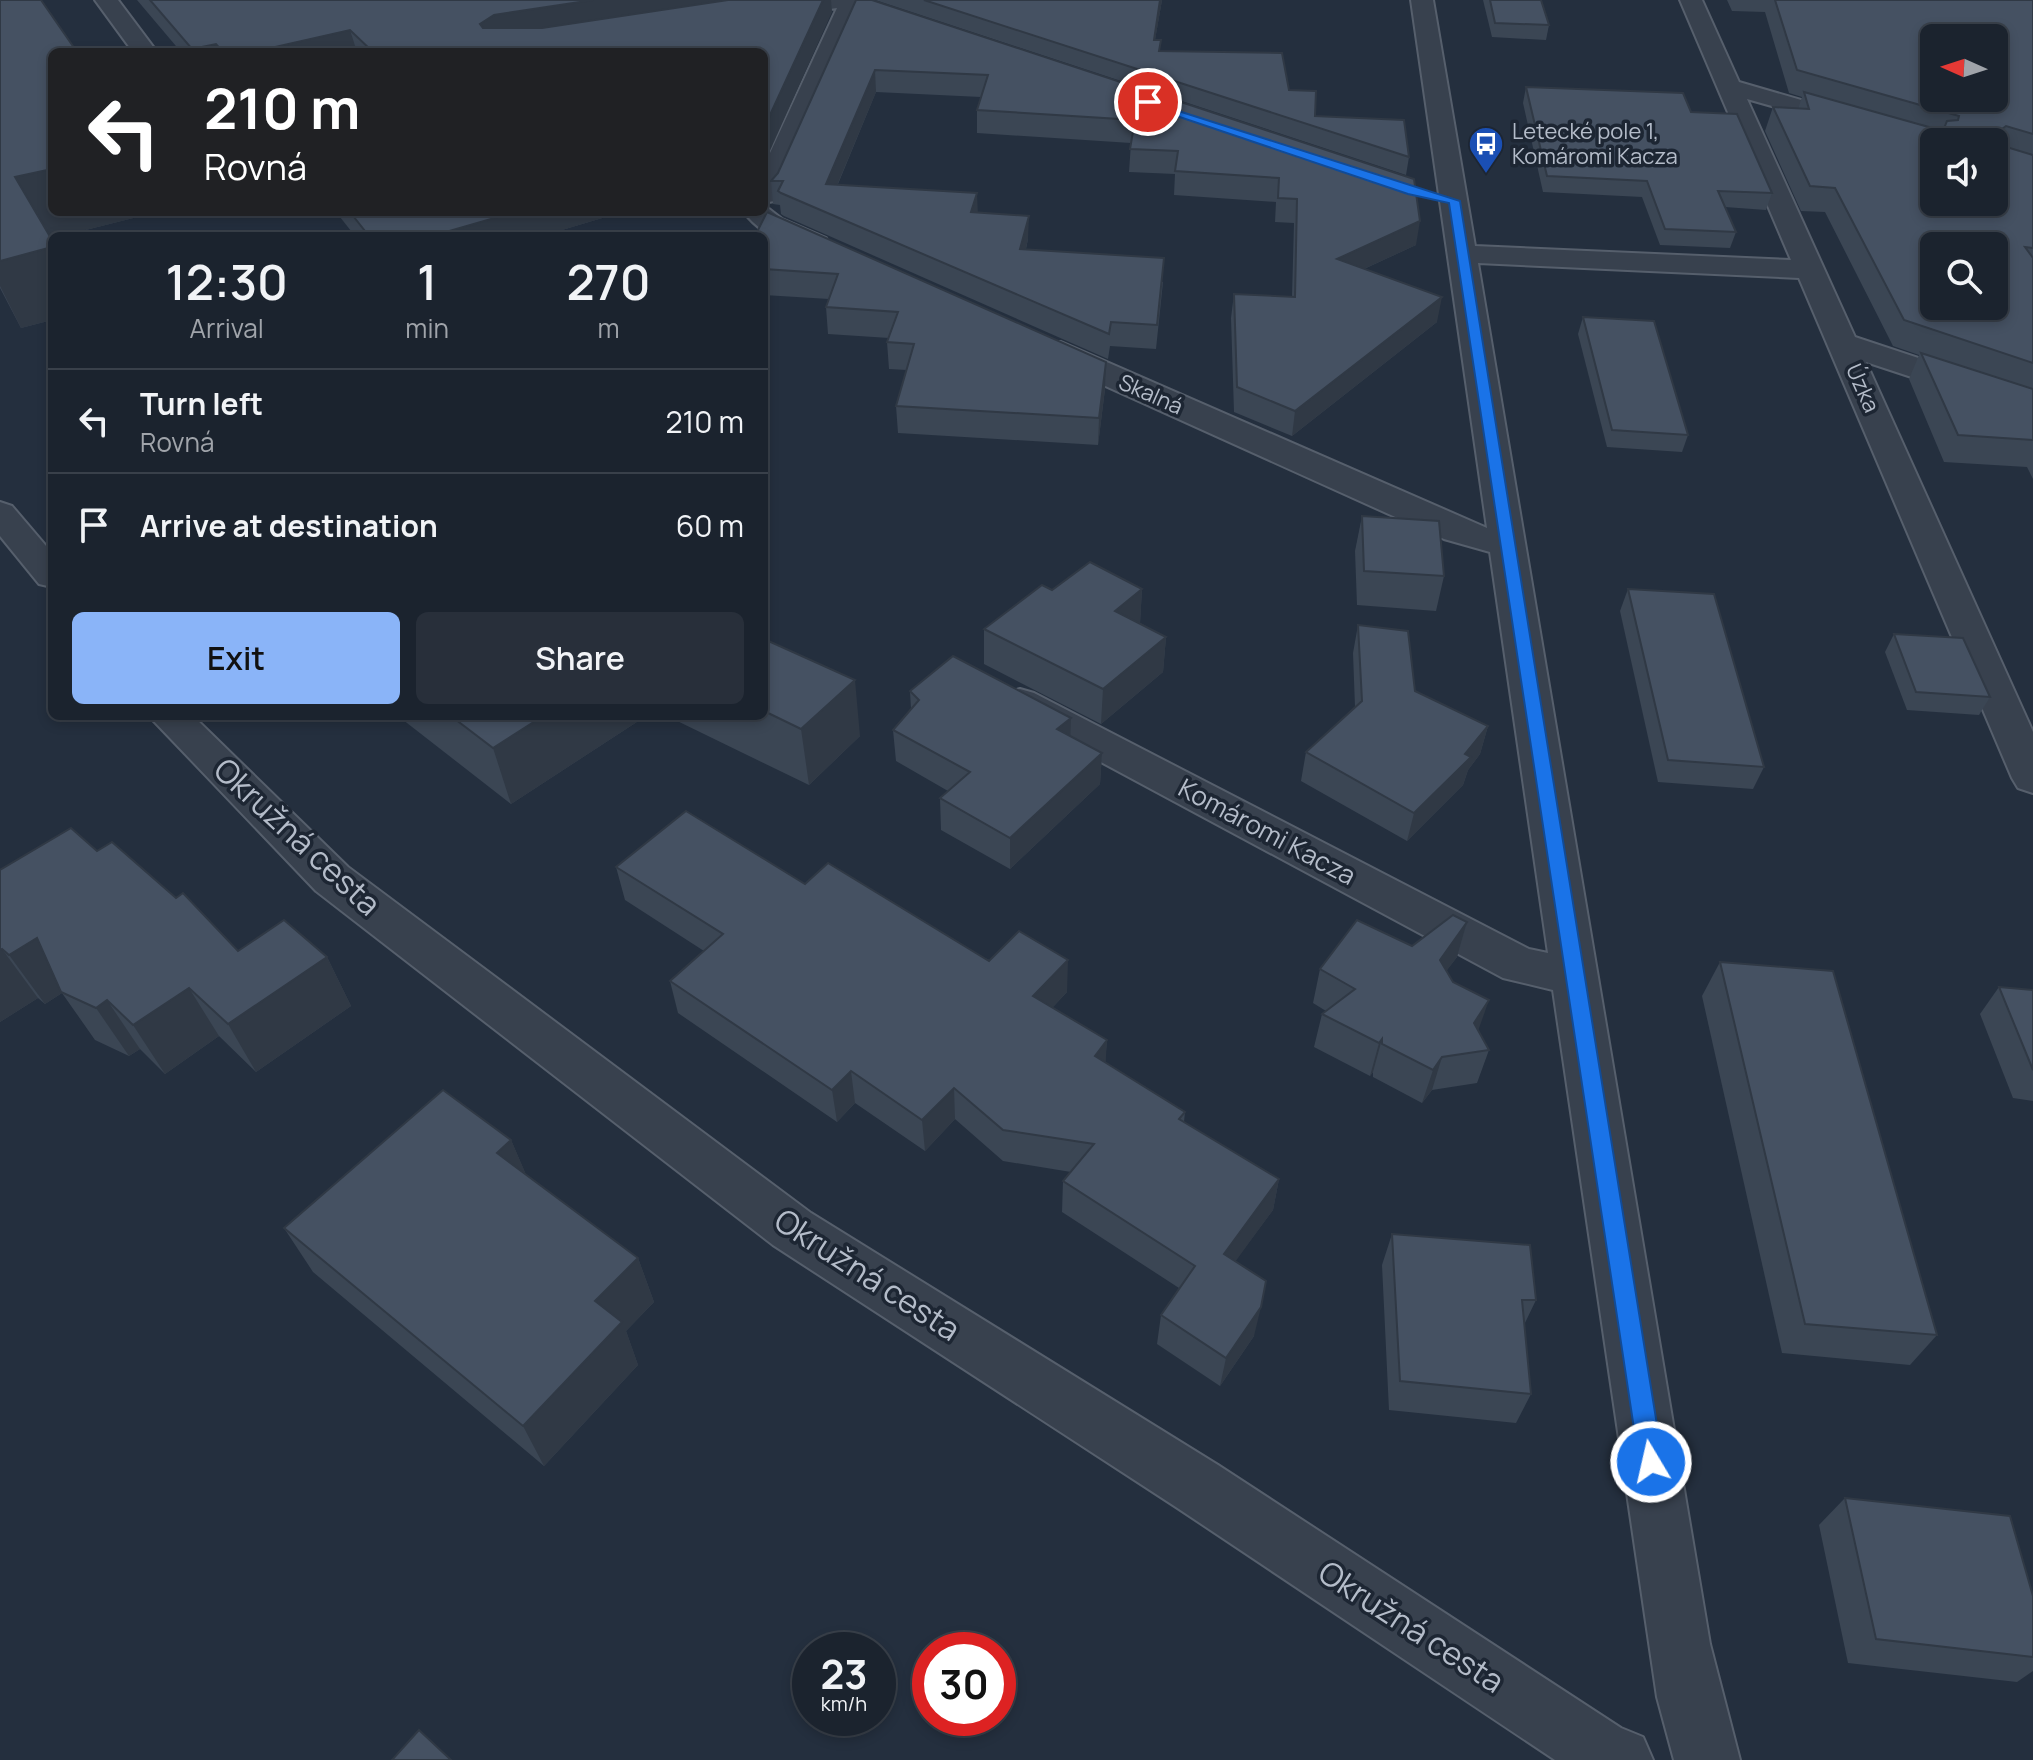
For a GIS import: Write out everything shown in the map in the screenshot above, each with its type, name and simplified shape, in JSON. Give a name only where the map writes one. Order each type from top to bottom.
[{"type":"street","points":[[106,0],[142,48]]},
{"type":"street","points":[[1422,0],[1440,198],[1461,254],[1679,1644],[1689,1697],[1707,1760]]},
{"type":"street","name":"Úzka","points":[[1691,0],[2031,769]]},
{"type":"street","points":[[752,13],[831,1],[851,3],[929,28]]},
{"type":"street","points":[[768,186],[851,3]]},
{"type":"street","points":[[1727,86],[1920,140]]},
{"type":"street","points":[[762,216],[772,225],[845,258]]},
{"type":"street","points":[[1461,254],[1810,270]]},
{"type":"street","name":"Skalná","points":[[1020,336],[1457,531],[1507,545]]},
{"type":"street","points":[[1844,344],[2033,407]]},
{"type":"street","points":[[0,513],[48,571]]},
{"type":"street","name":"Komáromi Kacza","points":[[992,687],[1519,965],[1575,976]]},
{"type":"street","name":"Okružná cesta","points":[[173,720],[332,879],[792,1229],[1197,1486],[1603,1754],[1620,1760]]},
{"type":"building","points":[[0,0],[41,0],[74,48],[48,48],[48,170],[15,177],[48,233],[48,248],[0,261]]},
{"type":"building","points":[[150,0],[593,0],[494,15],[480,24],[483,28],[542,28],[728,0],[823,0],[768,119],[768,48],[369,48],[350,30],[271,48],[220,48],[216,44],[191,48]]},
{"type":"building","points":[[856,0],[872,0],[1414,179],[1420,221],[1337,259],[1442,297],[1295,411],[1237,387],[1234,294],[1295,297],[1297,199],[1278,198],[1279,178],[1175,171],[1178,151],[1130,149],[1135,120],[977,110],[988,75],[875,70],[826,184],[977,193],[971,212],[1029,216],[1020,249],[1164,258],[1157,325],[1111,322],[1109,334],[781,193],[778,191],[783,181],[771,181],[778,173]]},
{"type":"building","points":[[924,0],[1160,0],[1154,40],[1161,40],[1159,51],[1282,53],[1289,90],[1316,91],[1315,116],[1404,120],[1409,157]]},
{"type":"building","points":[[1490,0],[1541,0],[1549,25],[1495,23]]},
{"type":"building","points":[[1775,0],[2033,0],[2033,134],[2006,126],[1944,128],[1947,121],[1958,120],[1959,116],[1945,112],[2008,112],[2008,24],[1920,24],[1920,105],[1797,70]]},
{"type":"building","points":[[1526,87],[1683,93],[1691,112],[1737,114],[1772,193],[1718,191],[1736,232],[1665,229],[1647,181],[1547,176]]},
{"type":"building","points":[[1804,92],[1932,128],[1920,128],[1920,216],[2008,216],[2008,148],[2033,155],[2033,248],[2025,247],[2033,258],[2033,363],[1904,320],[1835,188],[1810,186],[1773,107],[1809,109]]},
{"type":"building","points":[[768,212],[1106,362],[1099,418],[896,406],[914,344],[887,342],[898,312],[826,307],[838,274],[768,269],[768,232],[757,232]]},
{"type":"building","points":[[353,216],[501,216],[446,232],[366,232]]},
{"type":"building","points":[[1583,317],[1654,321],[1688,435],[1612,430]]},
{"type":"building","points":[[1921,353],[2033,389],[2033,440],[1958,435]]},
{"type":"building","points":[[1362,516],[1439,521],[1444,576],[1364,571]]},
{"type":"building","points":[[1090,562],[1142,589],[1115,611],[1166,637],[1103,689],[984,629],[1042,585],[1052,590]]},
{"type":"building","points":[[1628,589],[1714,594],[1764,767],[1668,760]]},
{"type":"building","points":[[1358,625],[1408,631],[1415,691],[1488,726],[1465,754],[1471,757],[1414,813],[1306,752],[1362,701]]},
{"type":"building","points":[[1894,634],[1963,638],[1990,697],[1916,692]]},
{"type":"building","points":[[768,641],[855,680],[801,729],[768,713]]},
{"type":"building","points":[[953,656],[1071,718],[1057,729],[1102,753],[1010,838],[940,798],[970,772],[893,730],[919,700],[910,691]]},
{"type":"building","points":[[456,720],[537,720],[493,748]]},
{"type":"building","points":[[686,811],[805,884],[828,863],[989,961],[1019,931],[1068,960],[1033,996],[1107,1040],[1095,1056],[1185,1112],[1179,1119],[1279,1179],[1224,1254],[1266,1281],[1261,1307],[1226,1358],[1161,1315],[1195,1266],[1063,1181],[1094,1144],[1003,1130],[954,1088],[922,1120],[851,1071],[832,1090],[670,981],[723,934],[616,867]]},
{"type":"building","points":[[71,828],[97,851],[112,842],[176,898],[183,893],[238,951],[284,920],[327,957],[228,1024],[189,988],[133,1025],[107,1000],[96,1008],[61,992],[37,938],[9,955],[0,950],[0,870]]},
{"type":"building","points":[[1453,915],[1467,922],[1440,960],[1453,982],[1489,1000],[1474,1023],[1489,1050],[1442,1057],[1433,1070],[1382,1044],[1382,1039],[1379,1043],[1322,1014],[1355,989],[1320,969],[1357,920],[1412,946]]},
{"type":"building","points":[[1720,962],[1833,971],[1937,1335],[1805,1324]]},
{"type":"building","points":[[1999,987],[2033,990],[2033,1070]]},
{"type":"building","points":[[443,1090],[511,1140],[497,1153],[638,1258],[595,1301],[622,1322],[523,1426],[284,1228]]},
{"type":"building","points":[[1392,1234],[1530,1245],[1536,1300],[1522,1300],[1531,1394],[1400,1381]]},
{"type":"building","points":[[1845,1498],[2010,1516],[2033,1596],[2033,1657],[1876,1639]]},
{"type":"building","points":[[419,1730],[451,1760],[392,1760]]},
{"type":"place","name":"Letecké pole 1, Komáromi Kacza","points":[[1486,175]]},
{"type":"route","points":[[1148,102],[1412,192],[1454,201],[1651,1462]]}]
